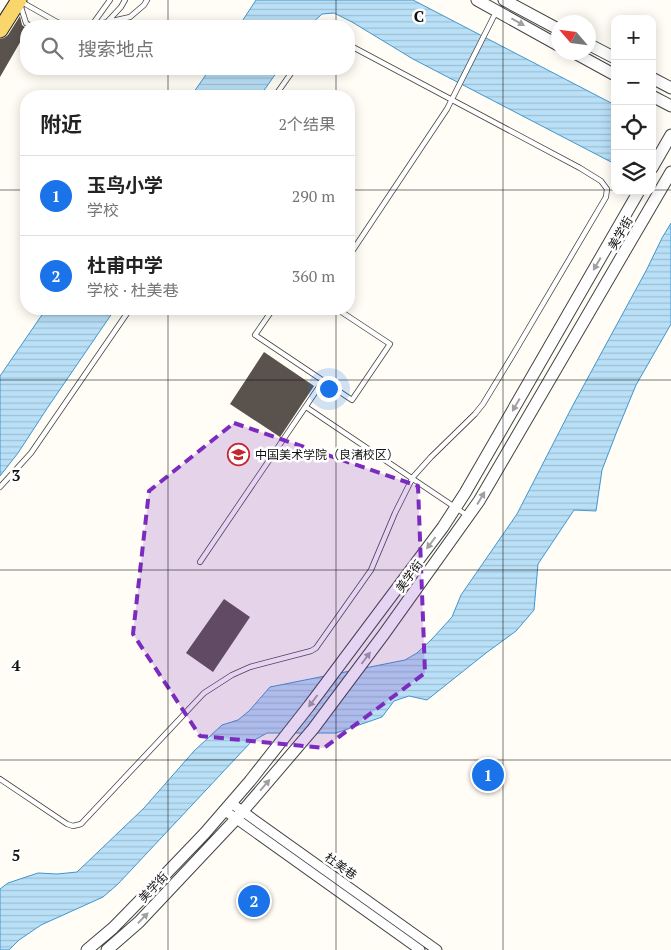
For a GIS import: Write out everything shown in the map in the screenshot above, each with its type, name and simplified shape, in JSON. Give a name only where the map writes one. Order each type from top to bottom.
[{"type":"main road","points":[[0,30],[19,0]]},
{"type":"street","points":[[477,0],[551,40]]},
{"type":"street","points":[[504,0],[551,25]]},
{"type":"street","points":[[596,48],[611,56]]},
{"type":"street","points":[[588,60],[611,73]]},
{"type":"street","points":[[656,80],[671,88]]},
{"type":"street","points":[[656,98],[671,106]]},
{"type":"street","points":[[656,161],[671,135]]},
{"type":"street","name":"美学街","points":[[107,950],[139,922],[239,815],[313,729],[384,634],[480,501],[671,172]]},
{"type":"street","name":"美学街","points":[[87,950],[120,921],[205,833],[250,781],[310,706],[443,527],[456,508],[637,195]]},
{"type":"street","name":"杜美巷","points":[[228,806],[420,950]]},
{"type":"street","name":"杜美巷","points":[[239,815],[437,950]]},
{"type":"lane","points":[[19,0],[25,20]]},
{"type":"lane","points":[[19,0],[54,20]]},
{"type":"lane","points":[[95,20],[110,0]]},
{"type":"lane","points":[[109,20],[125,0]]},
{"type":"lane","points":[[116,20],[130,17],[147,0]]},
{"type":"lane","points":[[355,247],[447,109],[497,11]]},
{"type":"lane","points":[[0,779],[67,824],[73,826],[81,824],[204,692],[250,667],[316,648],[371,570],[412,477],[483,404],[606,197],[607,190],[601,181],[580,168],[355,48]]},
{"type":"lane","points":[[279,90],[290,75]]},
{"type":"lane","points":[[0,487],[31,453],[126,315]]},
{"type":"lane","points":[[269,315],[255,335],[352,400],[390,344],[346,315]]},
{"type":"lane","points":[[200,562],[323,381]]},
{"type":"lane","points":[[306,407],[469,516]]},
{"type":"highlighted area","points":[[234,423],[418,486],[425,673],[324,748],[200,736],[133,634],[149,491]]},
{"type":"water","points":[[256,0],[413,0],[611,103],[611,162],[413,59],[355,24],[355,20],[348,20],[334,13],[322,14],[316,20],[243,20]]},
{"type":"water","points":[[206,75],[275,75],[264,90],[195,90]]},
{"type":"water","points":[[671,223],[671,324],[636,385],[617,431],[602,470],[596,511],[574,510],[538,564],[534,610],[516,631],[427,700],[409,696],[394,701],[382,717],[336,733],[267,733],[251,742],[118,884],[103,897],[41,925],[19,940],[9,950],[0,950],[0,889],[8,883],[38,873],[77,872],[144,808],[194,751],[222,725],[238,720],[249,711],[270,687],[405,660],[417,653],[432,639],[452,617],[461,595],[517,514]]},
{"type":"water","points":[[42,315],[111,315],[18,453],[0,476],[0,376]]},
{"type":"building","points":[[20,16],[20,42],[0,77],[0,39],[8,35]]},
{"type":"building","points":[[264,352],[314,386],[280,437],[230,404]]},
{"type":"building","points":[[224,599],[250,617],[213,672],[186,653]]},
{"type":"place","name":"中国美术学院（良渚校区）","points":[[239,454]]},
{"type":"place","name":"玉鸟小学","points":[[488,775]]},
{"type":"place","name":"杜甫中学","points":[[254,901]]}]
